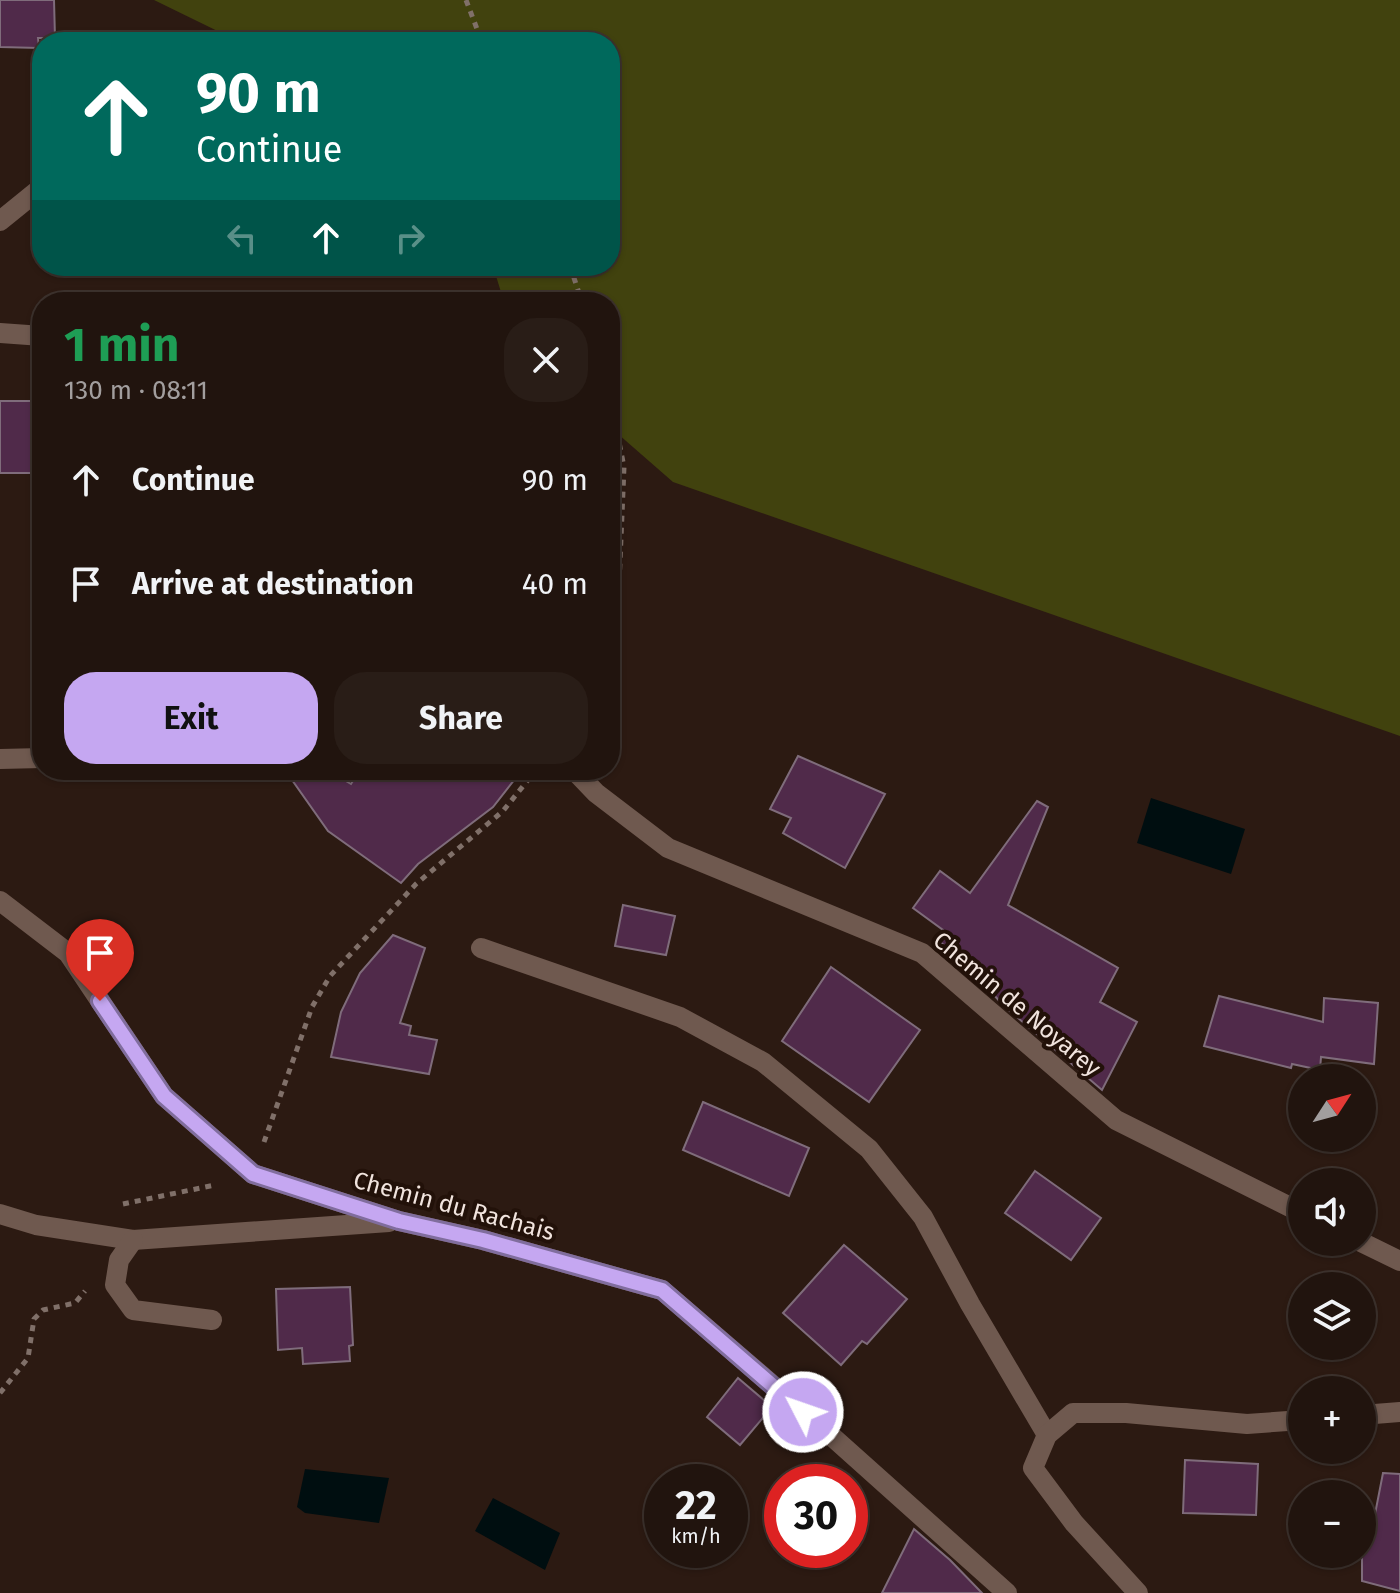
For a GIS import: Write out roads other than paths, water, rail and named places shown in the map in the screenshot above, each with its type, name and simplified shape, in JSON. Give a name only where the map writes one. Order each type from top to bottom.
[{"type":"street","points":[[0,221],[32,195]]},
{"type":"street","points":[[0,333],[32,335]]},
{"type":"street","points":[[0,759],[32,758]]},
{"type":"street","name":"Chemin de Noyarey","points":[[584,780],[668,848],[922,953],[1116,1120],[1288,1206]]},
{"type":"street","name":"Chemin du Rachais","points":[[0,901],[68,953],[164,1096],[253,1174],[399,1221],[483,1240],[662,1290],[1007,1593]]},
{"type":"street","points":[[481,948],[680,1017],[763,1062],[869,1149],[923,1217],[1047,1435]]},
{"type":"street","points":[[0,1214],[36,1225],[133,1240],[399,1221]]},
{"type":"street","points":[[133,1240],[119,1260],[115,1285],[133,1310],[212,1320]]},
{"type":"street","points":[[1376,1249],[1400,1261]]},
{"type":"street","points":[[1376,1414],[1400,1412]]},
{"type":"street","points":[[1138,1593],[1074,1523],[1033,1468],[1047,1435],[1073,1413],[1126,1413],[1247,1424],[1288,1421]]}]
